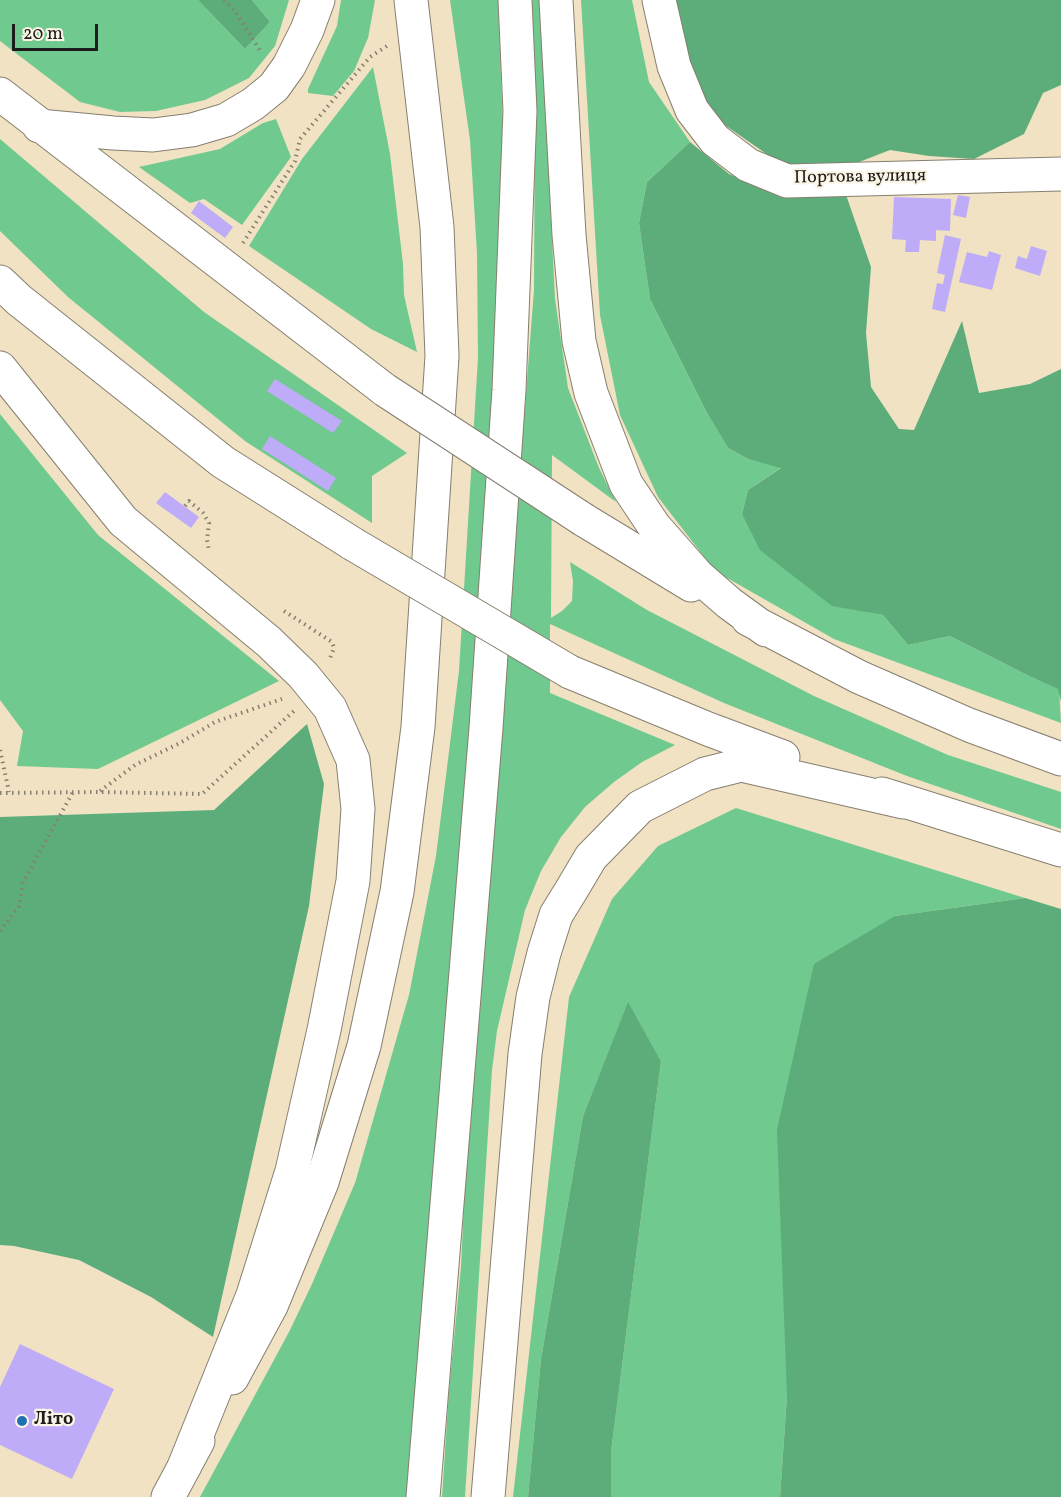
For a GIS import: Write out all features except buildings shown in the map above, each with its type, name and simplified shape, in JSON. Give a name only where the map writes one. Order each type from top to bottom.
[{"type":"main road","points":[[38,125],[153,135],[192,130],[226,120],[253,104],[274,87],[289,66],[303,39],[318,0]]},
{"type":"main road","points":[[423,1497],[486,728],[510,390],[520,111],[515,0]]},
{"type":"main road","points":[[556,0],[569,236],[579,341],[591,393],[626,484],[654,526],[698,576],[729,603],[766,630]]},
{"type":"main road","name":"Портова вулиця","points":[[659,0],[674,66],[692,110],[715,140],[748,165],[787,181],[1061,174]]},
{"type":"main road","points":[[168,1497],[271,1306],[322,1182],[364,1046],[397,892],[418,727],[442,356],[437,227],[412,14]]},
{"type":"main road","points":[[0,94],[384,390],[584,520],[766,630],[859,676],[949,716],[1061,759]]},
{"type":"main road","points":[[0,282],[19,300],[223,462],[353,544],[570,672],[708,729],[903,802],[1061,850]]},
{"type":"main road","points":[[0,368],[123,521],[269,642],[314,688],[330,708],[353,760],[358,809],[353,881],[324,1030],[292,1172],[253,1295],[184,1467]]},
{"type":"main road","points":[[488,1497],[525,1054],[533,997],[556,915],[591,857],[640,807],[714,771],[741,765],[903,802]]},
{"type":"path","points":[[224,0],[235,11],[263,55]]},
{"type":"path","points":[[243,244],[295,161],[300,138],[370,57],[412,14]]},
{"type":"path","points":[[185,506],[189,501],[203,513],[209,523],[207,540],[210,554]]},
{"type":"path","points":[[0,792],[202,794],[303,704],[314,688]]},
{"type":"path","points":[[99,792],[135,765],[180,743],[215,722],[314,688]]},
{"type":"path","points":[[0,750],[9,792]]},
{"type":"path","points":[[0,931],[19,906],[23,882],[73,792]]},
{"type":"green space","points":[[0,0],[198,0],[245,49],[270,22],[252,0],[289,0],[275,46],[249,78],[205,100],[156,111],[120,112],[80,102],[0,41]]},
{"type":"green space","points":[[198,0],[252,0],[270,22],[245,49]]},
{"type":"green space","points":[[341,0],[375,0],[368,38],[354,71],[333,96],[308,93],[337,26]]},
{"type":"green space","points":[[450,0],[498,0],[505,178],[498,479],[412,1497],[200,1497],[289,1332],[355,1183],[409,995],[436,856],[459,671],[478,358],[477,253],[470,140]]},
{"type":"green space","points":[[530,0],[540,0],[555,299],[568,388],[599,468],[616,502],[552,455],[551,618],[572,601],[573,581],[570,562],[647,610],[814,696],[948,755],[1061,792],[1061,829],[907,776],[724,703],[550,624],[550,693],[675,745],[642,762],[585,807],[561,837],[541,871],[525,910],[497,1031],[492,1070],[465,1497],[442,1497],[534,290],[535,90]]},
{"type":"green space","points":[[581,0],[632,0],[649,82],[690,142],[647,182],[639,223],[650,299],[707,413],[728,448],[748,459],[782,467],[748,490],[742,514],[832,605],[883,615],[908,645],[950,636],[1059,689],[1061,723],[834,639],[715,571],[658,497],[620,415],[600,315]]},
{"type":"green space","points":[[670,0],[1061,0],[1061,85],[1043,93],[1024,134],[974,159],[929,156],[890,150],[841,169],[781,164],[719,121],[685,68]]},
{"type":"green space","points":[[373,67],[390,154],[403,264],[404,295],[417,352],[371,329],[249,246],[302,159]]},
{"type":"green space","points":[[276,119],[291,157],[242,225],[204,199],[190,203],[139,167],[220,149],[263,123]]},
{"type":"green space","points":[[0,139],[204,312],[407,453],[372,476],[372,523],[245,441],[68,297],[0,231]]},
{"type":"green space","points":[[690,142],[729,174],[764,188],[845,192],[871,267],[866,333],[871,387],[899,429],[914,430],[962,321],[979,393],[1030,384],[1061,369],[1061,702],[1058,689],[950,636],[908,645],[883,615],[832,606],[760,550],[742,514],[748,490],[781,468],[748,459],[728,448],[707,413],[650,299],[639,223],[647,182]]},
{"type":"green space","points":[[0,414],[98,535],[279,681],[98,769],[17,766],[23,731],[0,700]]},
{"type":"green space","points":[[307,724],[324,784],[309,906],[213,1337],[151,1297],[79,1260],[0,1245],[0,817],[214,810]]},
{"type":"green space","points":[[736,808],[1025,898],[895,916],[787,1396],[780,1497],[611,1497],[611,1452],[661,1061],[628,1003],[583,1116],[541,1359],[528,1497],[513,1497],[569,997],[612,899],[658,846]]},
{"type":"green space","points":[[1025,898],[1061,909],[1061,1497],[780,1497],[787,1396],[777,1130],[814,964],[895,916]]},
{"type":"green space","points":[[628,1002],[661,1061],[611,1452],[611,1497],[528,1497],[541,1359],[583,1116]]},
{"type":"place","name":"Літо","points":[[22,1421]]}]
